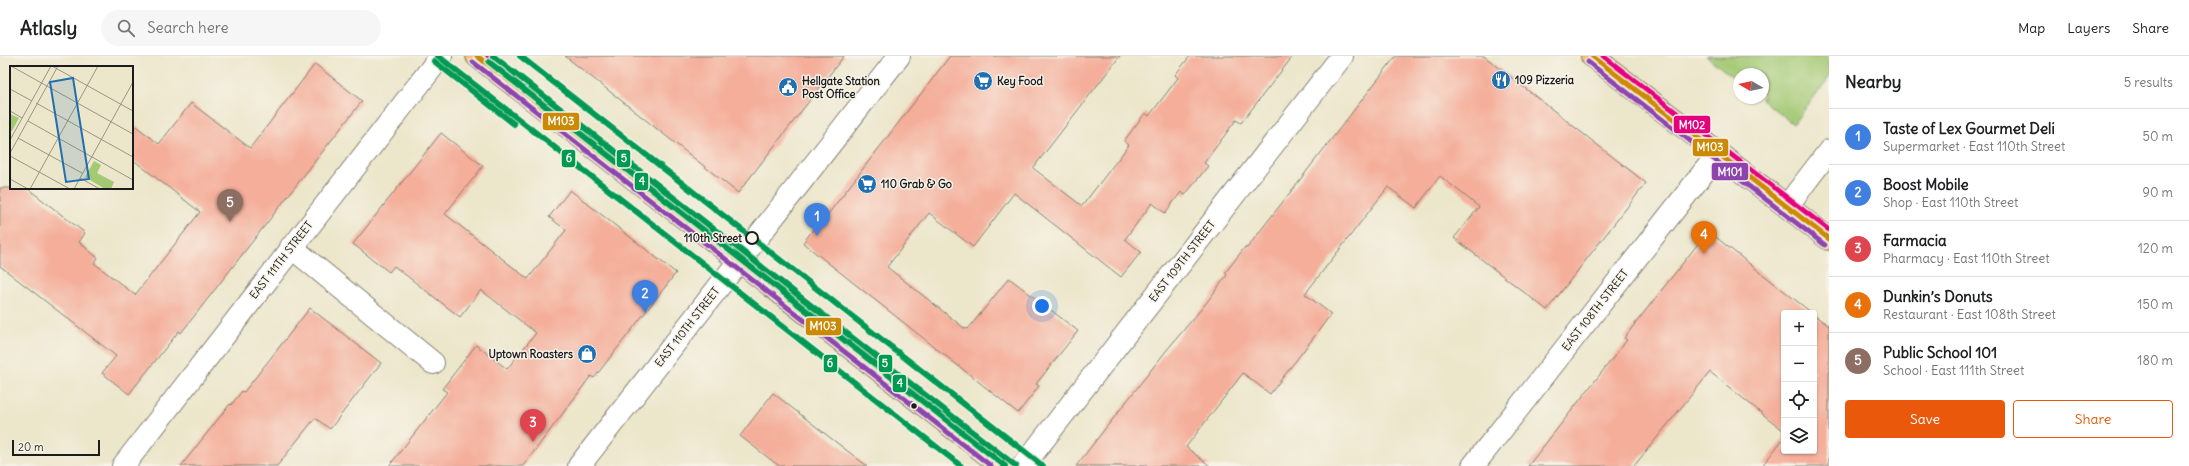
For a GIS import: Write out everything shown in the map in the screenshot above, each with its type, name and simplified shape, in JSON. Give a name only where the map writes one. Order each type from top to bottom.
[{"type":"main road","points":[[477,56],[1002,466]]},
{"type":"main road","points":[[1592,56],[1829,239]]},
{"type":"street","name":"EAST 111TH STREET","points":[[123,466],[291,247],[441,56]]},
{"type":"street","name":"EAST 110TH STREET","points":[[579,466],[899,56]]},
{"type":"street","name":"EAST 109TH STREET","points":[[1023,466],[1342,56]]},
{"type":"street","points":[[1787,206],[1829,151]]},
{"type":"street","name":"EAST 108TH STREET","points":[[1473,466],[1718,154]]},
{"type":"street","points":[[291,247],[433,363]]},
{"type":"green space","points":[[1706,56],[1829,56],[1829,78],[1793,124],[1768,104],[1769,104],[1769,68],[1733,68],[1733,77]]},
{"type":"building","points":[[565,56],[844,56],[738,193]]},
{"type":"building","points":[[950,56],[1120,56],[1033,168],[1082,206],[1129,145],[1124,141],[1145,113],[1149,116],[1178,78],[1175,75],[1190,56],[1293,56],[1241,123],[1236,120],[1204,163],[1208,166],[1185,195],[1181,192],[1165,213],[1152,203],[1125,239],[1141,252],[1121,277],[1014,193],[973,247],[929,213],[887,267],[964,328],[968,329],[1009,278],[1078,331],[1036,384],[1039,386],[1018,413],[803,243],[823,216],[825,218]]},
{"type":"building","points":[[1396,56],[1484,56],[1646,183],[1547,310],[1454,238],[1479,207],[1440,176],[1416,208],[1388,187],[1305,294],[1331,314],[1270,394],[1243,373],[1186,447],[1210,466],[1076,466],[1166,351],[1207,302],[1227,275],[1225,273],[1245,247],[1247,248]]},
{"type":"building","points":[[315,64],[362,101],[181,333],[179,331],[129,394],[102,373],[116,356],[0,266],[0,188],[28,189],[85,233],[79,242],[98,258],[94,263],[135,295],[200,212],[133,160],[133,124],[159,144],[191,103],[250,148]]},
{"type":"building","points":[[441,133],[483,166],[445,214],[528,279],[566,230],[549,217],[570,190],[676,273],[594,378],[591,376],[523,466],[389,466],[447,392],[442,389],[476,345],[507,369],[536,333],[481,290],[460,317],[394,266],[389,272],[353,244]]},
{"type":"building","points":[[1708,231],[1808,310],[1781,310],[1781,429],[1710,372],[1634,466],[1528,466],[1627,340],[1624,338]]},
{"type":"building","points":[[310,308],[381,363],[330,429],[315,418],[277,466],[181,466],[230,404],[231,405],[242,391],[244,392]]},
{"type":"building","points":[[1817,317],[1829,326],[1829,466],[1762,466],[1781,442],[1781,454],[1817,454]]},
{"type":"building","points":[[773,393],[867,466],[779,466],[740,436]]},
{"type":"metro line","name":"5","points":[[493,56],[1016,466]]},
{"type":"transit line","name":"6","points":[[438,56],[961,466]]},
{"type":"transit line","name":"M103","points":[[477,56],[1002,466]]},
{"type":"transit line","name":"M102","points":[[488,56],[1006,460]]},
{"type":"transit line","name":"6","points":[[520,56],[1043,466]]},
{"type":"transit line","name":"M103","points":[[1592,56],[1829,239]]},
{"type":"transit line","name":"M102","points":[[1603,56],[1829,230]]},
{"type":"transit line","name":"4","points":[[434,61],[514,124]]},
{"type":"transit line","name":"M101","points":[[473,62],[991,466]]},
{"type":"transit line","name":"4","points":[[489,62],[1005,466]]},
{"type":"transit line","name":"M101","points":[[1588,62],[1825,245]]},
{"type":"place","name":"109 Pizzeria","points":[[1501,80]]},
{"type":"place","name":"Key Food","points":[[983,81]]},
{"type":"place","name":"Hellgate Station Post Office","points":[[788,87]]},
{"type":"place","name":"110 Grab & Go","points":[[867,184]]},
{"type":"place","name":"Public School 101","points":[[230,222]]},
{"type":"place","name":"Taste of Lex Gourmet Deli","points":[[817,236]]},
{"type":"place","name":"110th Street","points":[[752,238]]},
{"type":"place","name":"Dunkin’s Donuts","points":[[1704,254]]},
{"type":"place","name":"Boost Mobile","points":[[645,313]]},
{"type":"place","name":"Uptown Roasters","points":[[587,354]]},
{"type":"place","name":"Farmacia","points":[[533,442]]}]
